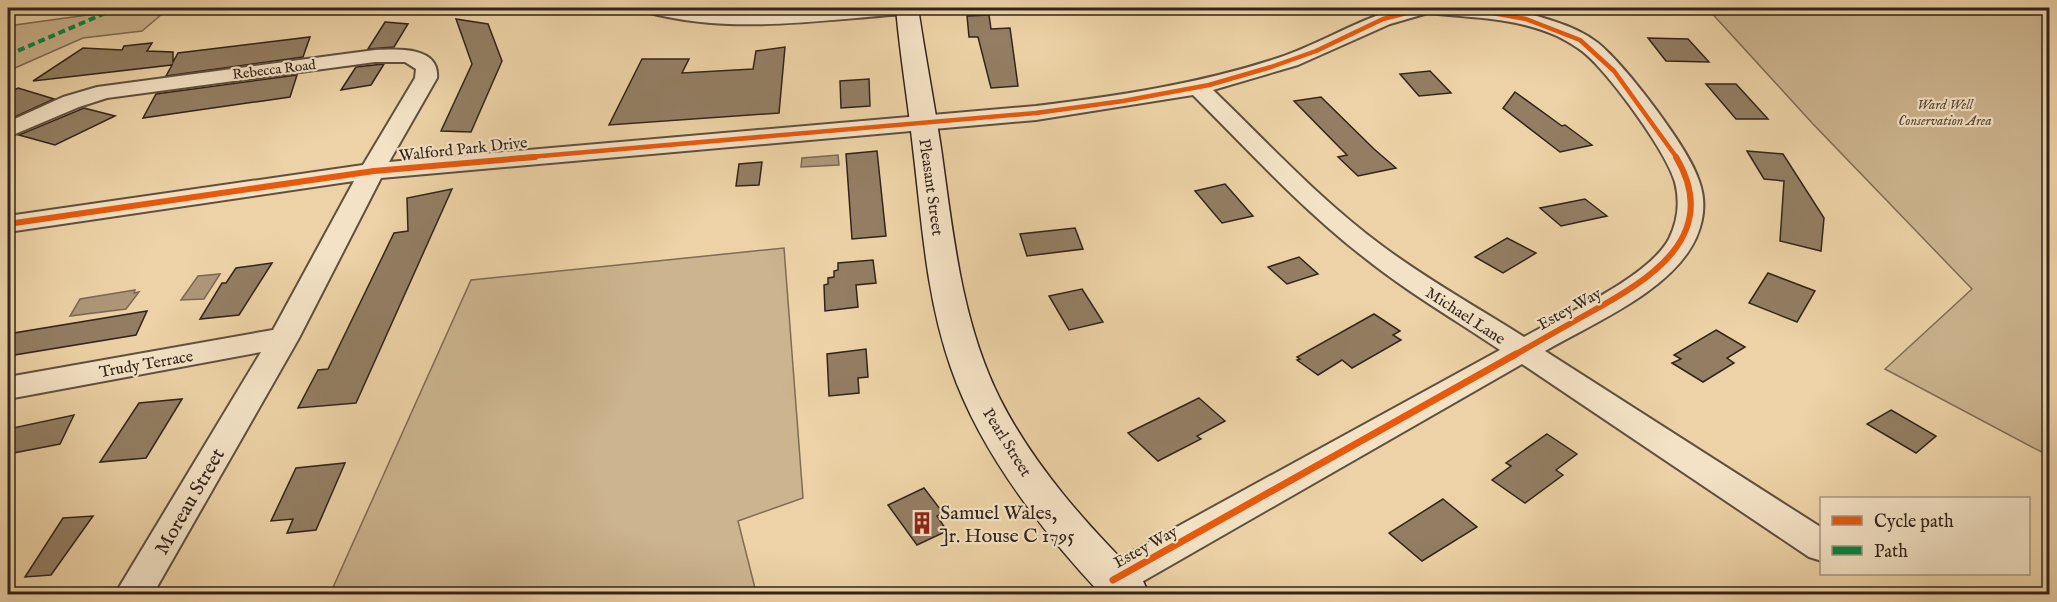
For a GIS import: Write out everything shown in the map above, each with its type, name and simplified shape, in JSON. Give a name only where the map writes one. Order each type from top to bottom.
[{"type":"main road","name":"Pleasant Street","points":[[906,8],[940,243],[951,296]]},
{"type":"main road","name":"Pearl Street","points":[[951,296],[959,337],[981,398],[1019,463],[1120,587]]},
{"type":"street","points":[[654,8],[696,16],[733,19],[906,8]]},
{"type":"street","name":"Estey Way","points":[[924,123],[1058,110],[1199,88],[1315,51],[1367,24],[1399,12],[1428,8],[1509,16],[1546,26],[1580,41],[1605,61],[1674,150],[1692,194],[1687,228],[1667,261],[1627,292],[1522,350],[1120,587]]},
{"type":"street","name":"Rebecca Road","points":[[8,130],[71,102],[124,89],[375,56],[406,56],[421,60],[427,69],[426,78],[388,138],[374,171]]},
{"type":"street","name":"Michael Lane","points":[[1199,88],[1279,172],[1332,221],[1426,289],[1820,545]]},
{"type":"street","name":"Walford Park Drive","points":[[8,224],[374,171],[924,123]]},
{"type":"street","points":[[284,338],[374,171]]},
{"type":"street","name":"Trudy Terrace","points":[[8,388],[284,338]]},
{"type":"street","name":"Moreau Street","points":[[134,594],[284,338]]},
{"type":"green space","points":[[138,8],[169,8],[142,31],[83,38],[8,71],[8,26]]},
{"type":"green space","points":[[1059,8],[1209,8],[1200,12],[1061,12]]},
{"type":"green space","name":"Ward Well Conservation Area","points":[[1707,8],[2049,8],[2049,456],[1885,369],[1972,289],[1813,124]]},
{"type":"green space","points":[[784,248],[803,498],[738,521],[755,588],[737,594],[330,594],[471,280]]},
{"type":"shaded area","points":[[838,155],[839,165],[801,167],[802,158]]},
{"type":"shaded area","points":[[220,274],[204,299],[181,300],[198,276]]},
{"type":"shaded area","points":[[135,290],[134,293],[139,292],[126,309],[70,316],[80,299]]},
{"type":"building","points":[[989,15],[991,29],[1010,28],[1018,86],[991,88],[978,37],[969,37],[967,16]]},
{"type":"building","points":[[456,19],[488,24],[502,61],[471,132],[441,131],[472,64]]},
{"type":"building","points":[[385,22],[408,24],[394,47],[368,49]]},
{"type":"building","points":[[310,37],[303,57],[166,76],[172,65],[33,81],[83,48],[122,50],[124,46],[152,43],[147,51],[173,52],[173,62],[178,53]]},
{"type":"building","points":[[1648,38],[1688,39],[1709,62],[1666,61]]},
{"type":"building","points":[[785,47],[779,113],[609,125],[642,59],[689,59],[682,73],[753,69],[756,51]]},
{"type":"building","points":[[384,64],[371,85],[341,90],[356,67]]},
{"type":"building","points":[[1430,71],[1451,93],[1419,96],[1400,74]]},
{"type":"building","points":[[297,75],[290,97],[143,118],[156,94]]},
{"type":"building","points":[[869,79],[870,106],[841,108],[840,81]]},
{"type":"building","points":[[1706,84],[1736,84],[1768,119],[1736,119]]},
{"type":"building","points":[[18,88],[54,99],[8,120],[8,93]]},
{"type":"building","points":[[1515,92],[1592,145],[1560,152],[1503,108]]},
{"type":"building","points":[[1321,97],[1396,168],[1358,176],[1338,157],[1347,155],[1294,101]]},
{"type":"building","points":[[84,108],[115,116],[55,145],[19,135]]},
{"type":"building","points":[[877,151],[886,236],[852,239],[846,154]]},
{"type":"building","points":[[1747,151],[1783,154],[1824,218],[1821,251],[1780,241],[1784,181],[1764,179]]},
{"type":"building","points":[[762,162],[759,185],[736,186],[739,164]]},
{"type":"building","points":[[1225,184],[1253,216],[1222,223],[1195,191]]},
{"type":"building","points":[[452,189],[356,403],[298,408],[318,370],[328,369],[394,233],[408,231],[407,198]]},
{"type":"building","points":[[1585,199],[1607,216],[1561,226],[1540,208]]},
{"type":"building","points":[[1075,228],[1083,249],[1027,256],[1020,234]]},
{"type":"building","points":[[1507,238],[1536,253],[1503,273],[1475,257]]},
{"type":"building","points":[[1299,257],[1318,274],[1287,284],[1268,267]]},
{"type":"building","points":[[873,260],[876,283],[856,285],[858,307],[825,311],[824,285],[828,284],[828,278],[834,277],[834,271],[838,270],[838,263]]},
{"type":"building","points":[[272,263],[239,315],[200,319],[222,283],[226,283],[236,268]]},
{"type":"building","points":[[1768,273],[1815,291],[1797,322],[1749,303]]},
{"type":"building","points":[[1082,289],[1103,322],[1069,330],[1049,296]]},
{"type":"building","points":[[147,311],[136,335],[8,356],[8,334]]},
{"type":"building","points":[[1374,314],[1400,331],[1393,335],[1401,340],[1352,368],[1342,360],[1318,375],[1297,360],[1300,359],[1297,357]]},
{"type":"building","points":[[1716,330],[1745,347],[1727,358],[1734,363],[1703,382],[1672,363],[1681,359],[1674,355]]},
{"type":"building","points":[[866,349],[868,377],[858,378],[859,393],[829,396],[827,354]]},
{"type":"building","points":[[1199,398],[1225,421],[1197,436],[1201,439],[1158,461],[1128,433]]},
{"type":"building","points":[[182,399],[146,458],[100,462],[139,403]]},
{"type":"building","points":[[1891,410],[1936,436],[1916,453],[1867,424]]},
{"type":"building","points":[[74,415],[60,444],[8,454],[8,429]]},
{"type":"building","points":[[1547,434],[1577,454],[1556,470],[1563,475],[1525,503],[1492,480],[1511,466],[1506,463]]},
{"type":"building","points":[[345,463],[316,530],[287,533],[293,519],[271,521],[296,468]]},
{"type":"building","name":"Samuel Wales, ]r. House C 1795","points":[[924,488],[943,513],[937,516],[947,531],[917,545],[888,505]]},
{"type":"building","points":[[1443,499],[1477,527],[1422,561],[1389,533]]},
{"type":"building","points":[[93,516],[51,575],[25,577],[63,518]]},
{"type":"marked path","points":[[8,55],[117,8]]},
{"type":"cycle path","points":[[8,224],[374,171],[1036,113],[1123,101],[1209,85],[1271,67],[1316,51],[1383,19],[1426,8]]},
{"type":"cycle path","points":[[1113,580],[1627,292],[1663,265],[1682,240],[1689,220],[1691,200],[1687,181],[1679,162],[1614,71],[1598,54],[1580,40],[1545,24],[1487,12],[1429,8]]},
{"type":"place","name":"Samuel Wales, ]r. House C 1795","points":[[922,523]]}]
